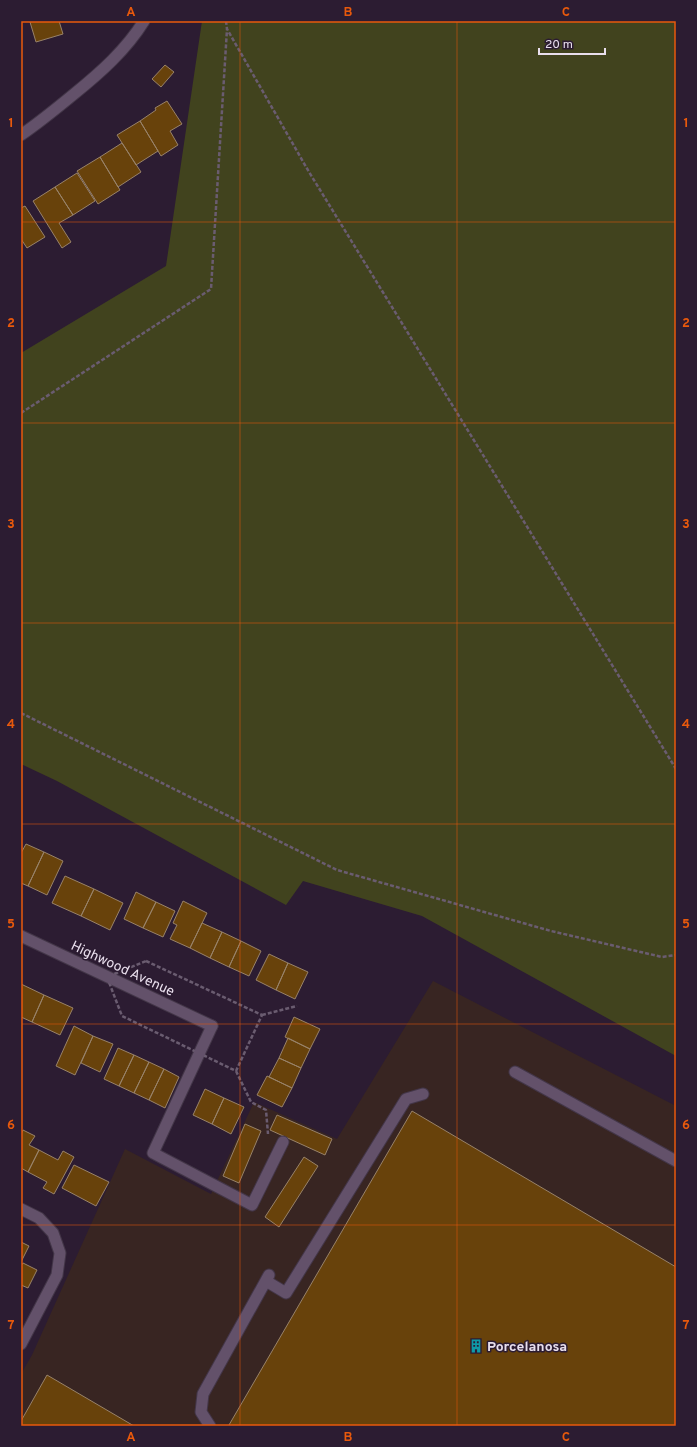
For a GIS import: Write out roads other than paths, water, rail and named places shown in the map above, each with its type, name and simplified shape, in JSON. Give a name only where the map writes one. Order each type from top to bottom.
[{"type":"street","points":[[21,135],[46,118],[110,63],[138,31],[144,21]]},
{"type":"street","name":"Highwood Avenue","points":[[21,936],[212,1026],[153,1153],[252,1205],[283,1142]]},
{"type":"street","points":[[515,1072],[676,1161]]},
{"type":"street","points":[[210,1426],[201,1412],[203,1394],[268,1278],[286,1293],[406,1099],[423,1094]]},
{"type":"street","points":[[21,1209],[39,1218],[53,1234],[60,1253],[57,1275],[21,1344]]},
{"type":"place","name":"Porcelanosa","points":[[476,1346]]}]
